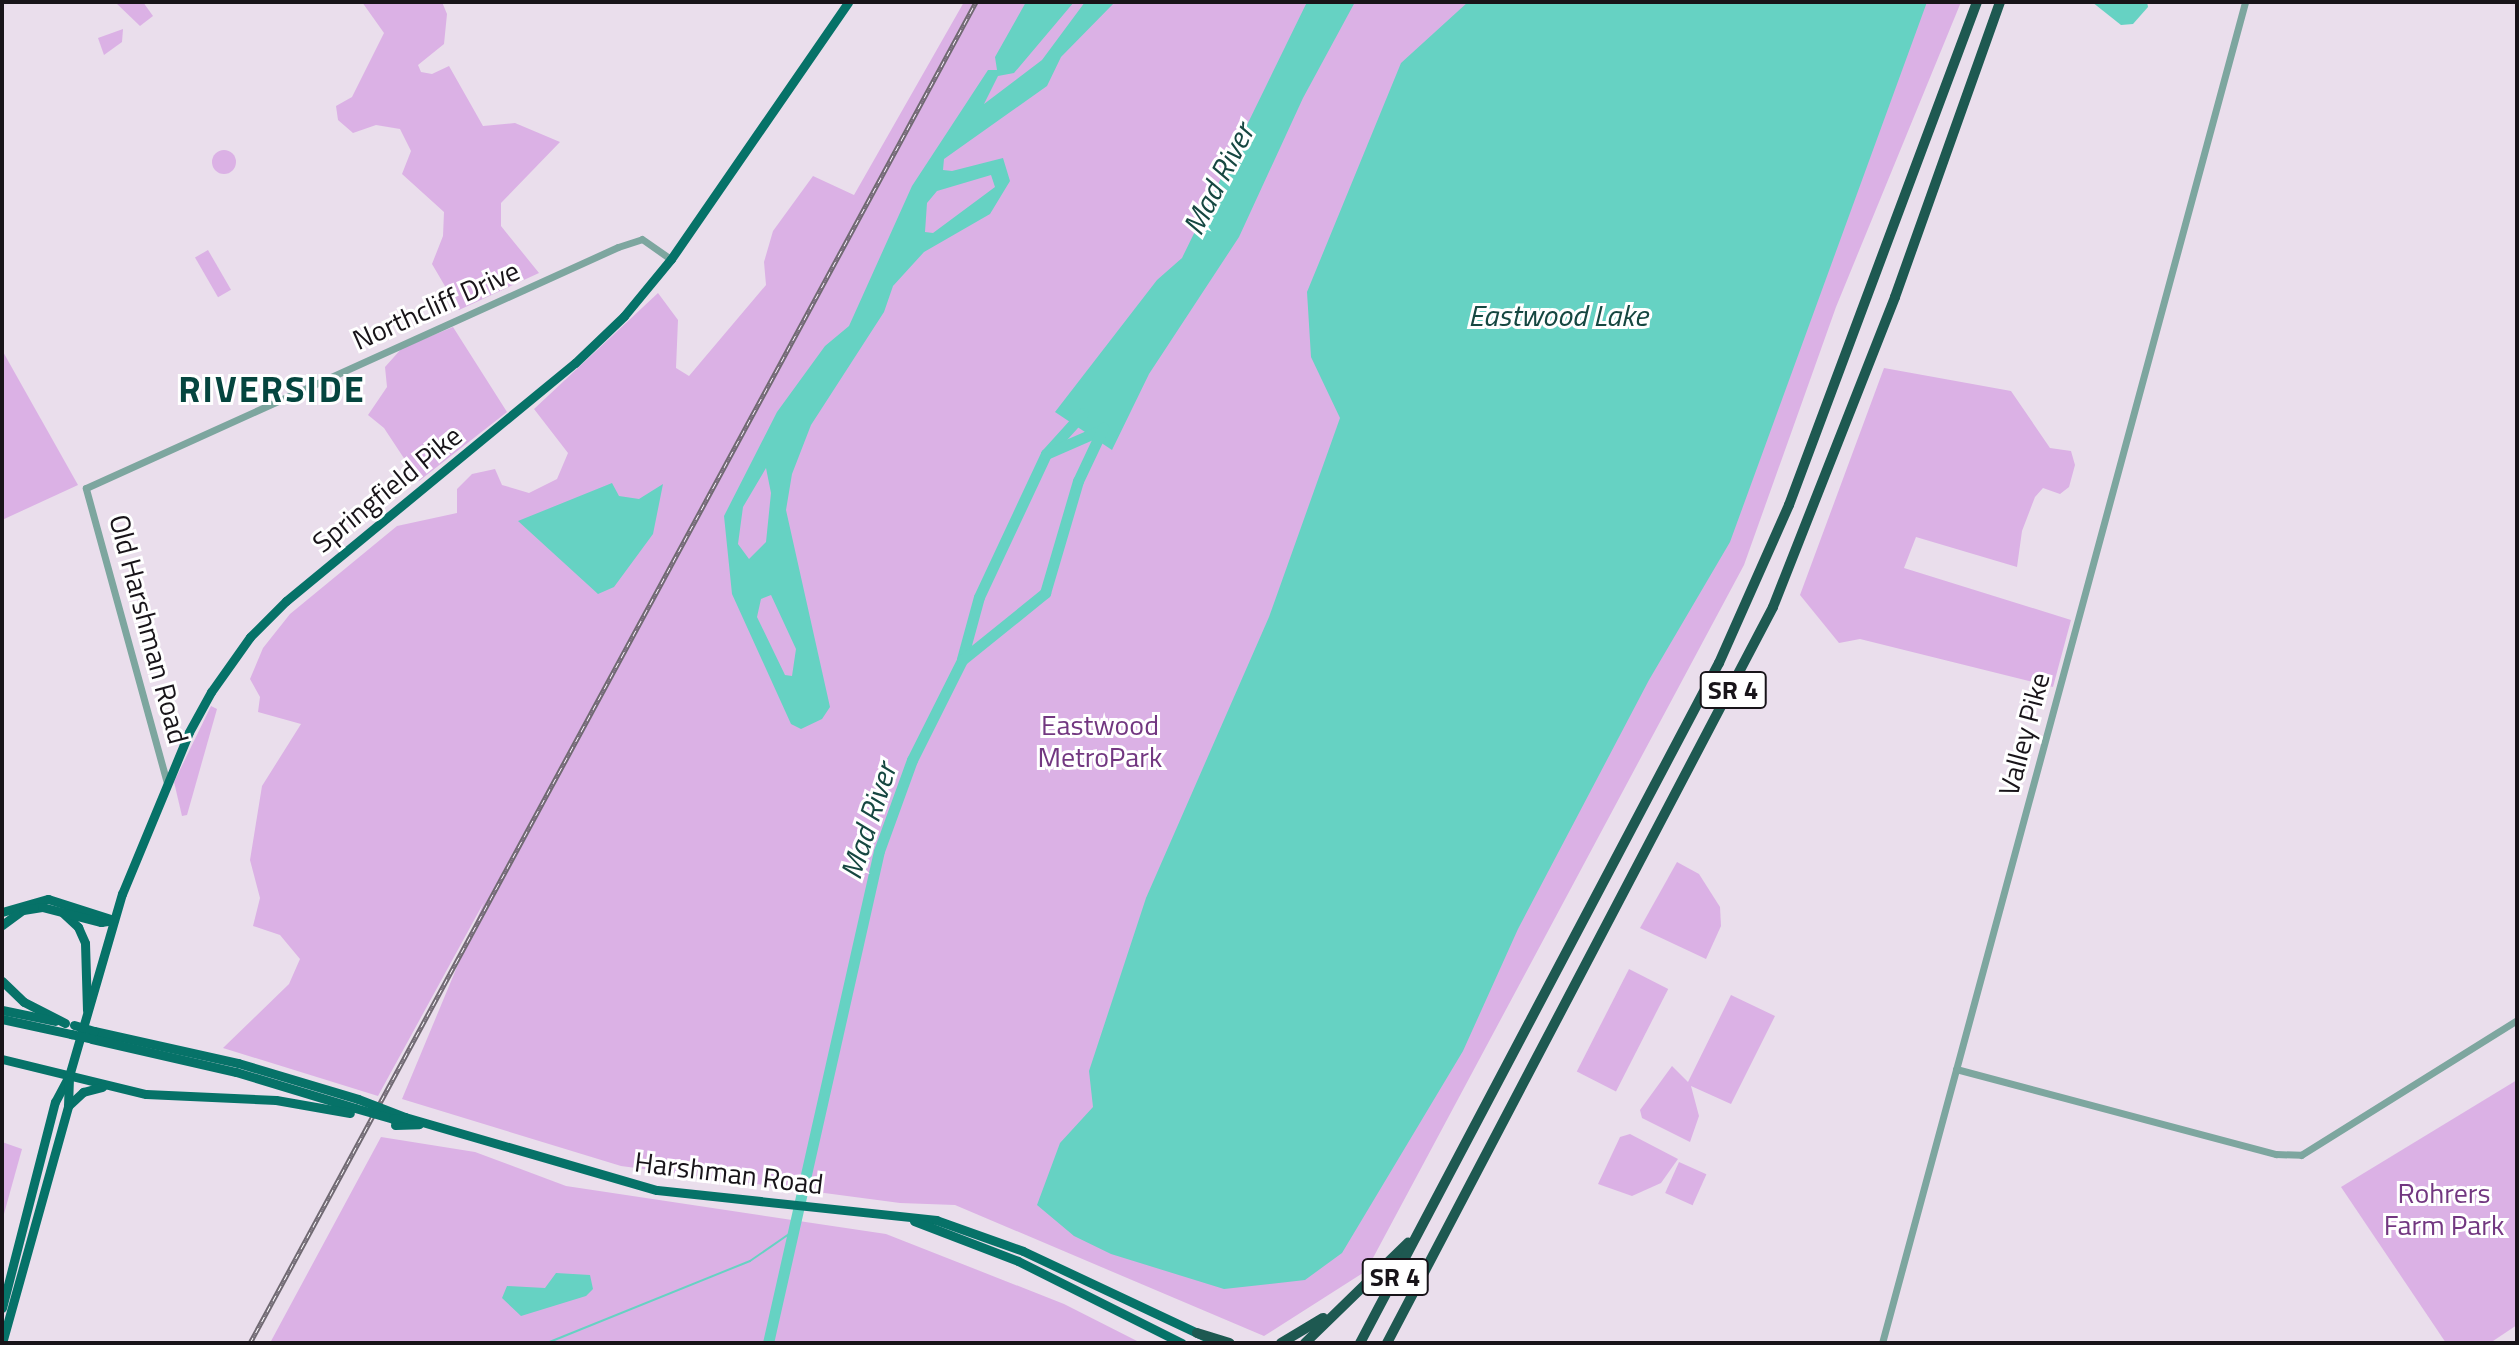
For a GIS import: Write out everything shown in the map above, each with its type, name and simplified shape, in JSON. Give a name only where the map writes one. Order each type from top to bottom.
[{"type":"highway","name":"SR 4","points":[[1360,1343],[1752,591],[1977,2]]},
{"type":"highway","name":"SR 4","points":[[1387,1343],[1773,607],[1895,297],[2000,2]]},
{"type":"highway","points":[[1305,1343],[1394,1260],[1430,1212]]},
{"type":"highway","points":[[1281,1343],[1354,1296]]},
{"type":"highway","points":[[1197,1333],[1229,1343]]},
{"type":"main road","name":"Springfield Pike","points":[[2,1308],[55,1102],[69,1076],[114,920],[167,783],[211,692],[267,618],[575,363],[671,259],[848,2]]},
{"type":"main road","points":[[2,912],[48,899],[114,920]]},
{"type":"main road","points":[[52,909],[72,920],[82,935],[87,1012]]},
{"type":"main road","points":[[2,925],[23,910],[52,909],[101,922],[114,920]]},
{"type":"main road","points":[[2,981],[24,1002],[70,1028]]},
{"type":"main road","points":[[2,1010],[70,1028]]},
{"type":"main road","points":[[2,1019],[70,1028]]},
{"type":"main road","name":"Harshman Road","points":[[70,1028],[238,1063],[355,1107],[405,1117],[657,1190],[911,1220],[936,1220],[995,1239],[1218,1343]]},
{"type":"main road","points":[[2,1059],[146,1094],[355,1107],[395,1125],[427,1124]]},
{"type":"main road","name":"Springfield Pike","points":[[2,1343],[68,1106],[69,1076]]},
{"type":"main road","points":[[68,1106],[83,1092],[105,1086]]},
{"type":"main road","name":"Harshman Road","points":[[911,1220],[1018,1261],[1182,1343]]},
{"type":"street","name":"Valley Pike","points":[[1882,1343],[2245,2]]},
{"type":"street","name":"Northcliff Drive","points":[[86,488],[618,247],[642,239],[671,259]]},
{"type":"street","name":"Old Harshman Road","points":[[86,488],[167,783]]},
{"type":"street","points":[[1956,1069],[2276,1154],[2301,1155],[2517,1020]]},
{"type":"green space","points":[[115,2],[143,2],[153,16],[140,26]]},
{"type":"green space","points":[[362,2],[442,2],[447,14],[444,44],[418,65],[421,72],[432,74],[449,66],[483,126],[515,123],[560,142],[501,203],[501,226],[539,273],[459,310],[432,264],[443,236],[444,212],[402,174],[411,151],[400,129],[376,125],[353,133],[338,120],[336,106],[352,97],[384,33]]},
{"type":"green space","name":"Eastwood MetroPark","points":[[964,2],[1961,2],[1836,307],[1744,565],[1366,1271],[1264,1336],[955,1205],[900,1203],[621,1166],[402,1099],[484,902],[378,1096],[223,1048],[289,984],[300,959],[280,935],[253,926],[260,898],[250,860],[262,786],[301,724],[258,712],[260,697],[250,679],[263,648],[290,614],[397,526],[457,513],[457,489],[472,474],[495,469],[502,485],[529,493],[557,479],[568,453],[534,409],[658,293],[678,320],[676,368],[689,376],[766,285],[764,262],[773,231],[813,176],[854,195]]},
{"type":"green space","points":[[123,29],[122,42],[104,55],[98,38]]},
{"type":"green space","points":[[224,150],[233,153],[236,162],[233,171],[224,174],[215,171],[212,162],[215,153]]},
{"type":"green space","points":[[208,250],[231,290],[218,297],[195,258]]},
{"type":"green space","points":[[453,327],[507,412],[419,481],[384,428],[368,415],[387,387],[385,367],[402,348]]},
{"type":"green space","points":[[2,350],[78,485],[2,520]]},
{"type":"green space","points":[[1884,368],[2011,391],[2050,448],[2071,451],[2075,465],[2069,487],[2060,494],[2043,488],[2035,497],[2022,531],[2017,567],[1916,537],[1904,568],[2071,620],[2053,687],[1860,639],[1839,643],[1800,595]]},
{"type":"green space","points":[[211,706],[217,709],[187,815],[182,816],[174,782]]},
{"type":"green space","points":[[1677,862],[1699,874],[1720,907],[1721,926],[1706,959],[1640,928]]},
{"type":"green space","points":[[1629,969],[1668,989],[1616,1091],[1577,1071]]},
{"type":"green space","points":[[1731,995],[1775,1016],[1731,1104],[1691,1086],[1699,1116],[1690,1142],[1642,1118],[1640,1110],[1672,1066],[1688,1082]]},
{"type":"green space","name":"Rohrers Farm Park","points":[[2517,1080],[2517,1325],[2490,1343],[2446,1343],[2341,1187]]},
{"type":"green space","points":[[1630,1134],[1678,1159],[1661,1183],[1632,1196],[1598,1184],[1620,1137]]},
{"type":"green space","points":[[381,1137],[475,1152],[566,1186],[886,1234],[1064,1304],[1141,1343],[270,1343]]},
{"type":"green space","points":[[2,1142],[22,1149],[2,1221]]},
{"type":"green space","points":[[1679,1162],[1706,1174],[1693,1205],[1665,1193]]},
{"type":"water","points":[[1026,2],[1074,2],[1014,73],[998,76],[984,104],[1042,60],[1085,2],[1115,2],[1061,57],[1047,86],[944,159],[943,170],[952,171],[1003,158],[1010,181],[990,214],[924,252],[893,286],[884,312],[811,425],[792,474],[786,510],[830,707],[822,719],[801,729],[791,724],[732,594],[724,516],[777,412],[825,346],[849,326],[912,186],[988,70],[997,70],[995,57]],"holes":[[[991,175],[995,187],[933,233],[925,232],[927,203],[937,191]],[[766,468],[771,493],[766,542],[749,559],[738,544],[743,507]],[[771,595],[796,649],[792,676],[785,675],[757,617],[761,599]]]},
{"type":"water","points":[[1307,2],[1355,2],[1303,98],[1239,237],[1149,374],[1112,450],[1055,412],[1157,280],[1182,258]]},
{"type":"water","name":"Eastwood Lake","points":[[1468,2],[1927,2],[1730,542],[1649,680],[1518,929],[1463,1051],[1342,1253],[1305,1280],[1224,1289],[1111,1254],[1074,1236],[1037,1205],[1060,1143],[1093,1107],[1089,1071],[1146,898],[1269,617],[1340,418],[1311,357],[1307,292],[1401,63]]},
{"type":"water","points":[[2092,2],[2147,2],[2148,7],[2133,24],[2121,25]]},
{"type":"water","points":[[612,483],[619,496],[639,499],[663,484],[653,534],[614,587],[598,594],[518,521]]},
{"type":"water","points":[[556,1273],[590,1275],[593,1289],[586,1296],[521,1316],[502,1298],[507,1286],[545,1288]]},
{"type":"waterway","name":"Mad River","points":[[1046,454],[1083,413]]},
{"type":"waterway","name":"Mad River","points":[[768,1343],[879,851],[912,760],[962,660],[1045,593],[1078,481],[1103,428]]},
{"type":"waterway","points":[[962,659],[979,597],[1046,454],[1101,430]]},
{"type":"waterway","points":[[547,1343],[750,1261],[792,1232]]},
{"type":"railway","points":[[250,1343],[976,2]]},
{"type":"district","name":"RIVERSIDE","points":[[272,389]]}]
